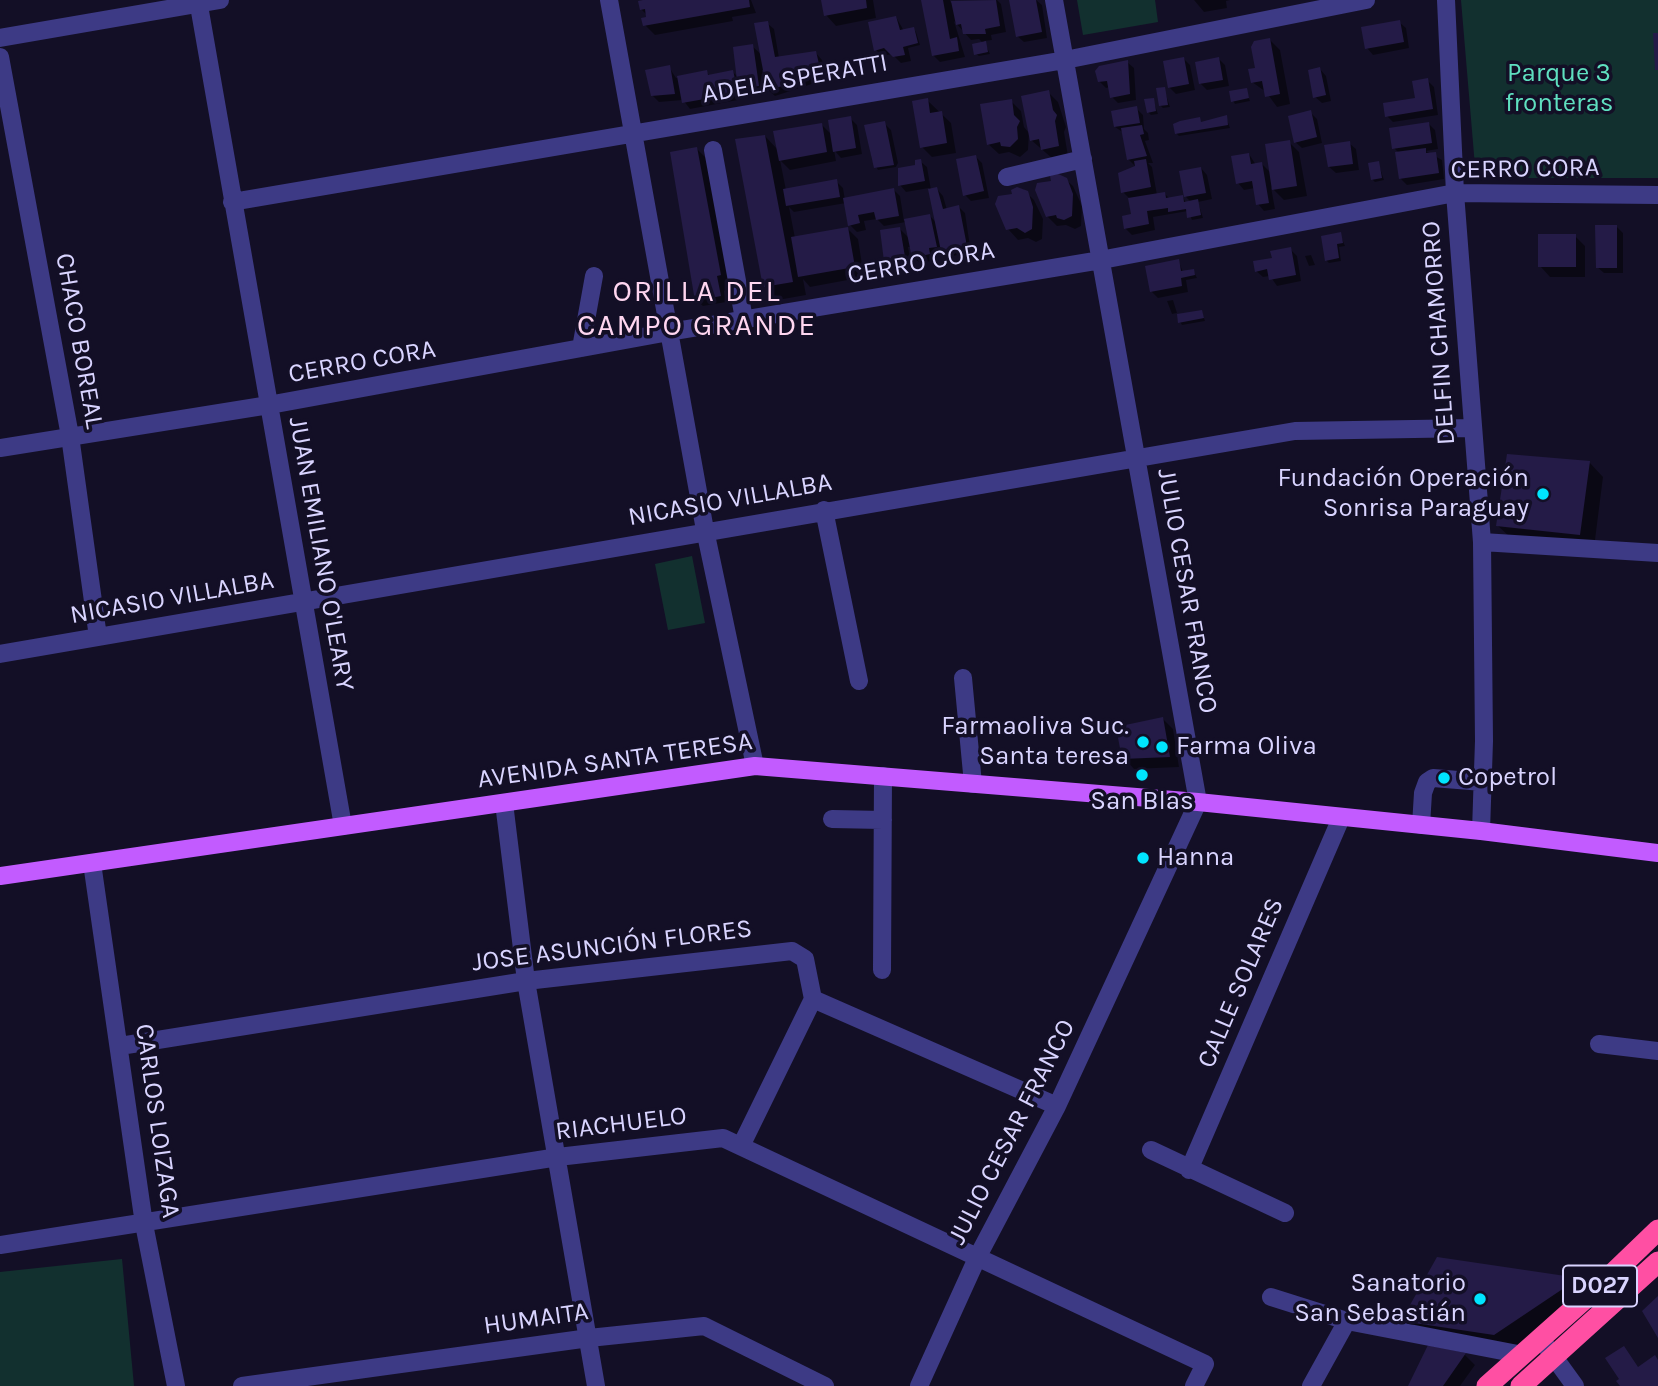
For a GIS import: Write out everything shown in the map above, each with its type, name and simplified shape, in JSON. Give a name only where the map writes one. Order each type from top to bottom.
[{"type":"highway","name":"D027","points":[[1487,1386],[1658,1230]]},
{"type":"highway","name":"D027","points":[[1521,1386],[1658,1262]]},
{"type":"main road","name":"AVENIDA SANTA TERESA","points":[[0,877],[755,766],[1198,802],[1480,831],[1658,853]]},
{"type":"street","points":[[0,38],[220,0]]},
{"type":"street","points":[[608,0],[705,530],[755,766]]},
{"type":"street","name":"JULIO CESAR FRANCO","points":[[919,1386],[978,1256],[1057,1106],[1198,802],[1054,0]]},
{"type":"street","name":"ADELA SPERATTI","points":[[232,202],[1065,60],[1366,0]]},
{"type":"street","name":"DELFIN CHAMORRO","points":[[1446,0],[1455,193],[1482,542],[1483,782],[1480,831]]},
{"type":"street","name":"JUAN EMILIANO O'LEARY","points":[[198,2],[343,826]]},
{"type":"street","name":"CHACO BOREAL","points":[[0,57],[71,436],[97,636]]},
{"type":"street","points":[[713,150],[744,320]]},
{"type":"street","points":[[1007,177],[1083,159]]},
{"type":"street","name":"CERRO CORA","points":[[0,448],[269,405],[668,332],[1101,260],[1455,193],[1658,195]]},
{"type":"street","points":[[581,348],[594,276]]},
{"type":"street","name":"NICASIO VILLALBA","points":[[0,654],[705,530],[1294,431],[1472,428]]},
{"type":"street","points":[[824,510],[859,681]]},
{"type":"street","points":[[1482,542],[1658,553]]},
{"type":"street","points":[[962,678],[973,784]]},
{"type":"street","points":[[882,970],[883,776]]},
{"type":"street","points":[[1421,825],[1423,793],[1427,782],[1433,778],[1483,782]]},
{"type":"street","points":[[505,803],[526,981],[596,1386]]},
{"type":"street","name":"CALLE SOLARES","points":[[1189,1170],[1341,818]]},
{"type":"street","points":[[832,819],[883,820]]},
{"type":"street","name":"CARLOS LOIZAGA","points":[[92,863],[144,1224],[176,1386]]},
{"type":"street","name":"JOSE ASUNCIÓN FLORES","points":[[120,1046],[526,981],[792,951],[805,959],[813,999]]},
{"type":"street","points":[[741,1146],[813,999],[1057,1106]]},
{"type":"street","points":[[1599,1044],[1658,1051]]},
{"type":"street","name":"RIACHUELO","points":[[0,1245],[558,1157],[723,1138],[1205,1364],[1194,1386]]},
{"type":"street","points":[[1151,1150],[1285,1213]]},
{"type":"street","points":[[1271,1297],[1347,1321],[1523,1355]]},
{"type":"street","points":[[1311,1386],[1347,1321]]},
{"type":"street","name":"HUMAITA","points":[[242,1386],[589,1338],[704,1326],[825,1386]]},
{"type":"street","points":[[1540,1339],[1574,1386]]},
{"type":"green space","points":[[1077,0],[1155,0],[1158,22],[1083,35]]},
{"type":"green space","name":"Parque 3 fronteras","points":[[1461,0],[1658,0],[1658,178],[1476,178]]},
{"type":"green space","points":[[692,556],[705,623],[668,630],[655,564]]},
{"type":"green space","points":[[122,1259],[134,1386],[0,1386],[0,1272]]},
{"type":"building","points":[[749,0],[750,7],[643,26],[641,18],[646,17],[645,9],[640,10],[638,1]]},
{"type":"building","points":[[821,0],[866,0],[867,8],[824,16]]},
{"type":"building","points":[[921,0],[943,0],[950,39],[957,37],[959,51],[932,56]]},
{"type":"building","points":[[996,0],[1000,26],[985,29],[986,34],[963,34],[961,24],[956,25],[951,1]]},
{"type":"building","points":[[1009,0],[1036,0],[1042,32],[1016,37]]},
{"type":"building","points":[[896,16],[900,30],[914,27],[918,43],[903,47],[905,55],[893,57],[884,48],[874,51],[868,22]]},
{"type":"building","points":[[1400,20],[1404,42],[1365,49],[1361,27]]},
{"type":"building","points":[[768,21],[775,57],[816,51],[821,73],[767,91],[754,23]]},
{"type":"building","points":[[1653,33],[1658,33],[1658,70],[1655,70]]},
{"type":"building","points":[[1270,38],[1280,94],[1265,97],[1262,81],[1251,83],[1248,69],[1255,68],[1251,47],[1254,41]]},
{"type":"building","points":[[986,41],[988,52],[974,55],[972,44]]},
{"type":"building","points":[[753,44],[759,86],[738,89],[733,47]]},
{"type":"building","points":[[1184,57],[1189,84],[1168,88],[1163,61]]},
{"type":"building","points":[[1219,57],[1223,80],[1199,84],[1195,62]]},
{"type":"building","points":[[1128,60],[1130,94],[1110,98],[1107,81],[1098,82],[1095,71],[1099,66]]},
{"type":"building","points":[[670,65],[675,94],[651,96],[645,70]]},
{"type":"building","points":[[1320,67],[1326,95],[1313,98],[1308,70]]},
{"type":"building","points":[[707,70],[708,75],[733,70],[738,93],[682,103],[677,76]]},
{"type":"building","points":[[1428,78],[1433,109],[1385,117],[1383,103],[1415,98],[1412,81]]},
{"type":"building","points":[[1165,87],[1168,105],[1159,106],[1156,88]]},
{"type":"building","points":[[1247,88],[1249,98],[1231,102],[1229,91]]},
{"type":"building","points":[[1049,90],[1053,110],[1057,115],[1055,121],[1059,146],[1041,150],[1039,139],[1030,141],[1021,96]]},
{"type":"building","points":[[928,98],[930,113],[942,111],[947,143],[920,148],[912,101]]},
{"type":"building","points":[[1154,98],[1156,111],[1147,113],[1144,99]]},
{"type":"building","points":[[1012,99],[1014,115],[1020,121],[1017,127],[1018,139],[1010,147],[1001,146],[1000,142],[987,145],[980,104]]},
{"type":"building","points":[[1137,106],[1140,123],[1114,127],[1111,111]]},
{"type":"building","points":[[1311,110],[1317,137],[1294,143],[1288,116]]},
{"type":"building","points":[[1227,115],[1228,125],[1175,134],[1173,124],[1180,121],[1200,117],[1201,122]]},
{"type":"building","points":[[851,116],[856,148],[833,152],[828,120]]},
{"type":"building","points":[[885,121],[894,165],[874,168],[864,125]]},
{"type":"building","points":[[1429,122],[1432,143],[1392,149],[1389,128]]},
{"type":"building","points":[[822,123],[827,152],[779,161],[773,131]]},
{"type":"building","points":[[1142,125],[1144,134],[1140,135],[1147,156],[1127,160],[1121,128]]},
{"type":"building","points":[[765,135],[793,282],[763,287],[735,139]]},
{"type":"building","points":[[1290,140],[1297,186],[1272,190],[1265,144]]},
{"type":"building","points":[[1350,141],[1353,164],[1328,167],[1324,145]]},
{"type":"building","points":[[697,147],[721,275],[717,276],[721,296],[695,301],[670,152]]},
{"type":"building","points":[[1426,148],[1426,153],[1436,152],[1439,173],[1399,179],[1395,152]]},
{"type":"building","points":[[1249,153],[1251,164],[1262,162],[1269,203],[1256,205],[1252,181],[1236,184],[1231,156]]},
{"type":"building","points":[[976,155],[984,191],[963,196],[956,159]]},
{"type":"building","points":[[921,159],[925,181],[898,186],[898,168],[915,165],[915,160]]},
{"type":"building","points":[[1146,159],[1151,187],[1121,193],[1118,173],[1135,166],[1134,161]]},
{"type":"building","points":[[1379,161],[1382,178],[1371,180],[1368,163]]},
{"type":"building","points":[[1201,167],[1206,193],[1184,197],[1179,171]]},
{"type":"building","points":[[1056,173],[1067,178],[1073,194],[1072,216],[1064,220],[1056,215],[1046,217],[1035,190],[1037,183],[1051,181],[1050,176]]},
{"type":"building","points":[[837,179],[840,197],[786,206],[783,189]]},
{"type":"building","points":[[937,187],[943,209],[959,205],[966,241],[966,246],[955,248],[956,253],[942,256],[928,189]]},
{"type":"building","points":[[1017,187],[1028,191],[1033,207],[1032,229],[1025,233],[1017,228],[1006,230],[995,204],[998,196],[1012,194],[1011,190]]},
{"type":"building","points":[[894,188],[899,216],[876,220],[874,212],[858,215],[860,223],[848,226],[843,198]]},
{"type":"building","points":[[1165,192],[1166,198],[1183,195],[1184,202],[1198,199],[1201,215],[1187,218],[1186,209],[1147,211],[1149,224],[1124,229],[1122,216],[1131,214],[1128,198]]},
{"type":"building","points":[[930,214],[937,247],[929,248],[930,254],[912,258],[904,219]]},
{"type":"building","points":[[1595,225],[1617,225],[1617,268],[1596,268]]},
{"type":"building","points":[[848,227],[855,267],[798,277],[791,237]]},
{"type":"building","points":[[900,227],[905,257],[884,261],[880,230]]},
{"type":"building","points":[[1341,232],[1343,243],[1337,244],[1339,258],[1325,261],[1321,236]]},
{"type":"building","points":[[1538,234],[1576,234],[1576,267],[1538,267]]},
{"type":"building","points":[[1291,247],[1296,275],[1269,280],[1267,269],[1255,272],[1253,261],[1272,258],[1270,251]]},
{"type":"building","points":[[1179,259],[1181,271],[1194,269],[1195,275],[1181,278],[1182,286],[1150,292],[1145,266]]},
{"type":"building","points":[[1202,310],[1204,318],[1178,323],[1177,314]]},
{"type":"building","name":"Fundación Operación Sonrisa Paraguay","points":[[1507,454],[1590,461],[1580,535],[1496,526]]},
{"type":"building","name":"Farmaoliva Suc. Santa teresa","points":[[1163,717],[1170,757],[1122,759],[1116,727]]},
{"type":"building","name":"Sanatorio San Sebastián","points":[[1437,1257],[1579,1278],[1494,1335],[1401,1321]]},
{"type":"building","points":[[1658,1296],[1658,1338],[1642,1311]]},
{"type":"building","points":[[1428,1345],[1466,1353],[1443,1386],[1408,1386]]},
{"type":"building","points":[[1624,1346],[1638,1367],[1655,1355],[1658,1360],[1658,1386],[1620,1386],[1616,1381],[1619,1379],[1605,1358]]},
{"type":"place","name":"Fundación Operación Sonrisa Paraguay","points":[[1543,494]]},
{"type":"place","name":"Farmaoliva Suc. Santa teresa","points":[[1143,742]]},
{"type":"place","name":"Farma Oliva","points":[[1162,747]]},
{"type":"place","name":"San Blas","points":[[1142,775]]},
{"type":"place","name":"Copetrol","points":[[1444,778]]},
{"type":"place","name":"Hanna","points":[[1143,858]]},
{"type":"place","name":"Sanatorio San Sebastián","points":[[1480,1299]]},
{"type":"district","name":"ORILLA DEL CAMPO GRANDE","points":[[697,309]]}]
